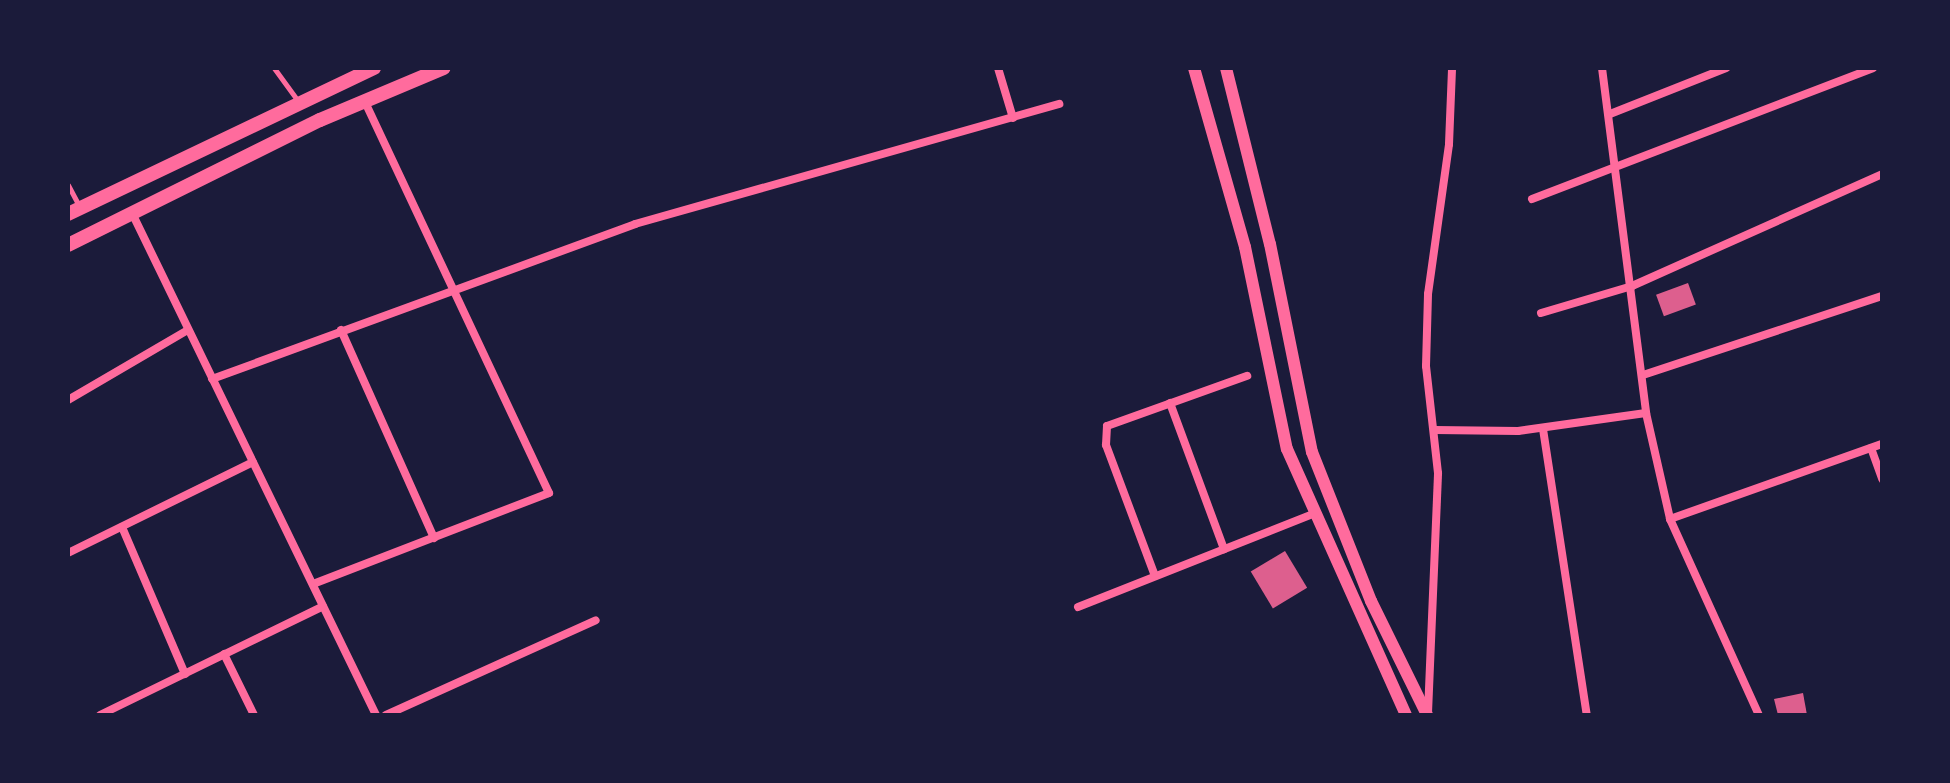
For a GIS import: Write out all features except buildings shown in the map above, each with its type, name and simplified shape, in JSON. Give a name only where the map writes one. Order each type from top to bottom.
[{"type":"main road","points":[[74,211],[297,101],[374,68]]},
{"type":"main road","points":[[68,245],[365,102],[444,68]]},
{"type":"street","points":[[998,68],[1013,118]]},
{"type":"street","points":[[1194,68],[1245,247],[1287,449],[1313,514],[1406,715]]},
{"type":"street","points":[[1226,68],[1270,244],[1312,452],[1371,601],[1428,715]]},
{"type":"street","points":[[1428,715],[1435,430],[1426,366],[1428,294],[1449,144],[1452,68]]},
{"type":"street","points":[[1602,68],[1646,413],[1670,519],[1759,715]]},
{"type":"street","points":[[1610,114],[1726,68]]},
{"type":"street","points":[[1532,199],[1617,171],[1873,68]]},
{"type":"street","points":[[313,584],[549,493],[365,102]]},
{"type":"street","points":[[212,379],[453,288],[635,224],[1059,104]]},
{"type":"street","points":[[1541,313],[1632,286],[1882,174]]},
{"type":"street","points":[[132,213],[376,715]]},
{"type":"street","points":[[1643,375],[1882,296]]},
{"type":"street","points":[[68,400],[188,330]]},
{"type":"street","points":[[341,330],[434,538]]},
{"type":"street","points":[[1155,576],[1104,434],[1114,422],[1247,376]]},
{"type":"street","points":[[1170,403],[1224,549]]},
{"type":"street","points":[[1435,430],[1543,429],[1646,413]]},
{"type":"street","points":[[1543,429],[1587,715]]},
{"type":"street","points":[[1670,519],[1882,444]]},
{"type":"street","points":[[1871,448],[1882,479]]},
{"type":"street","points":[[68,553],[253,462]]},
{"type":"street","points":[[1078,607],[1313,514]]},
{"type":"street","points":[[122,527],[185,674]]},
{"type":"street","points":[[100,715],[323,606]]},
{"type":"street","points":[[386,715],[596,620]]},
{"type":"street","points":[[224,654],[254,715]]},
{"type":"lane","points":[[274,68],[297,101]]},
{"type":"lane","points":[[68,185],[74,211]]}]
